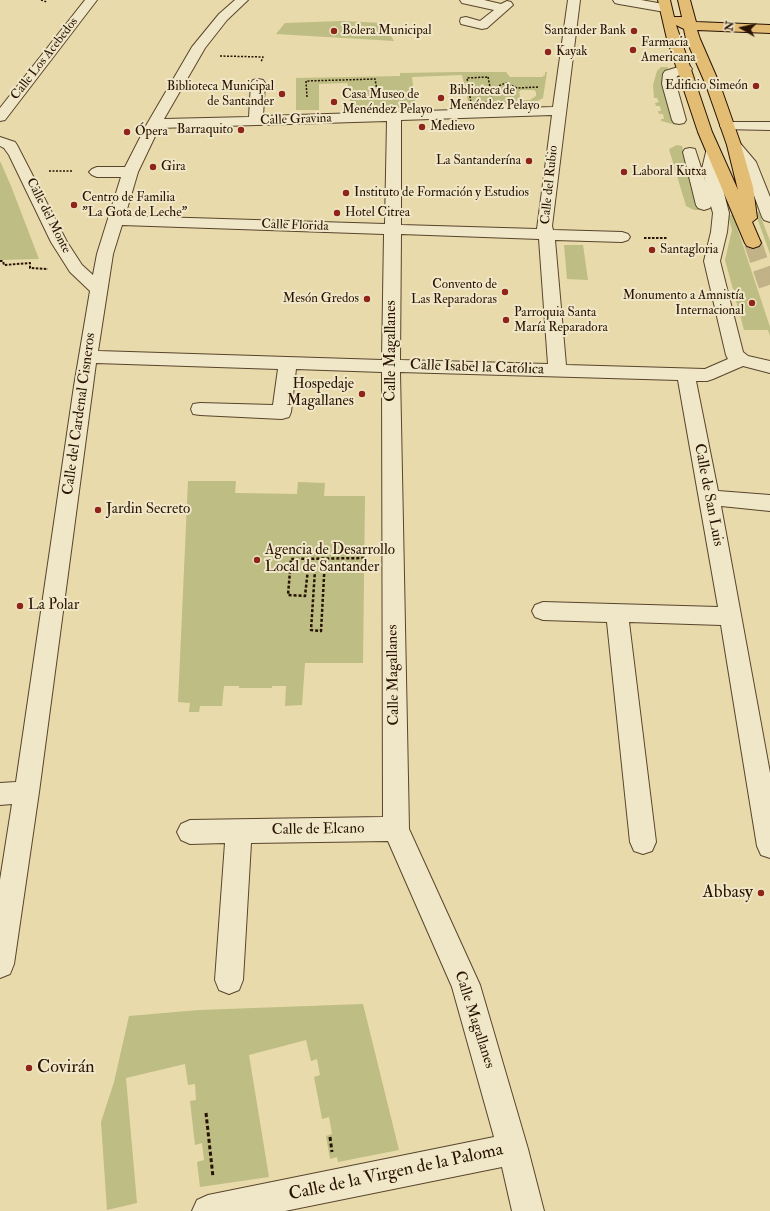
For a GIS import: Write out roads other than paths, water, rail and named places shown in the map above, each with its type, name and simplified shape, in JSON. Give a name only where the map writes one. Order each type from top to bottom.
[{"type":"main road","points":[[664,4],[674,39],[712,152],[752,243],[745,187],[734,145],[713,85],[693,39],[684,0]]},
{"type":"main road","points":[[664,4],[680,22],[689,26],[770,29]]},
{"type":"main road","points":[[674,39],[677,33],[689,26]]},
{"type":"street","name":"Calle Los Acebedos","points":[[0,117],[91,0]]},
{"type":"street","name":"Calle del Cardenal Cisneros","points":[[0,964],[27,792],[88,357],[105,254],[130,172],[154,124],[194,54],[223,17],[242,0]]},
{"type":"street","points":[[466,0],[505,6],[482,25],[466,21]]},
{"type":"street","name":"Calle del Rubio","points":[[557,370],[544,226],[574,0]]},
{"type":"street","points":[[619,0],[664,4]]},
{"type":"street","points":[[679,120],[669,84],[670,74],[685,69]]},
{"type":"street","points":[[256,121],[258,83]]},
{"type":"street","name":"Calle Gravina","points":[[154,124],[559,111]]},
{"type":"street","name":"Calle Magallanes","points":[[394,117],[392,365],[396,829],[466,985],[513,1149],[528,1211]]},
{"type":"street","points":[[727,126],[770,126]]},
{"type":"street","name":"Calle del Monte","points":[[0,141],[10,145],[30,170],[59,242],[76,268],[98,290]]},
{"type":"street","points":[[734,145],[750,162],[765,188],[770,217]]},
{"type":"street","points":[[690,152],[706,209],[719,232]]},
{"type":"street","points":[[712,152],[710,169],[721,213],[719,232],[712,261],[735,355],[742,360],[770,367]]},
{"type":"street","points":[[97,172],[130,172]]},
{"type":"street","name":"Calle Florida","points":[[116,220],[622,237]]},
{"type":"street","name":"Calle Isabel la Católica","points":[[88,357],[686,375],[707,375],[742,360]]},
{"type":"street","points":[[200,409],[282,412],[288,363]]},
{"type":"street","name":"Calle de San Luis","points":[[686,375],[731,616],[770,846]]},
{"type":"street","points":[[709,498],[770,503]]},
{"type":"street","points":[[543,611],[731,616]]},
{"type":"street","points":[[617,613],[643,842]]},
{"type":"street","points":[[0,794],[27,792]]},
{"type":"street","name":"Calle de Elcano","points":[[190,832],[396,829]]},
{"type":"street","points":[[229,980],[239,831]]},
{"type":"street","name":"Calle de la Virgen de la Paloma","points":[[212,1210],[513,1149]]},
{"type":"tunnel","points":[[753,243],[770,293]]},
{"type":"place","name":"Bolera Municipal","points":[[334,31]]},
{"type":"place","name":"Santander Bank","points":[[634,31]]},
{"type":"place","name":"Farmacia Americana","points":[[633,50]]},
{"type":"place","name":"Kayak","points":[[548,52]]},
{"type":"place","name":"Edificio Simeón","points":[[756,86]]},
{"type":"place","name":"Biblioteca Municipal de Santander","points":[[282,94]]},
{"type":"place","name":"Biblioteca de Menéndez Pelayo","points":[[441,98]]},
{"type":"place","name":"Casa Museo de Menéndez Pelayo","points":[[334,102]]},
{"type":"place","name":"Medievo","points":[[422,127]]},
{"type":"place","name":"Barraquito","points":[[241,130]]},
{"type":"place","name":"Ópera","points":[[127,132]]},
{"type":"place","name":"La Santanderína","points":[[529,161]]},
{"type":"place","name":"Gira","points":[[153,167]]},
{"type":"place","name":"Laboral Kutxa","points":[[624,172]]},
{"type":"place","name":"Instituto de Formación y Estudios","points":[[346,193]]},
{"type":"place","name":"Centro de Familia \"La Gota de Leche\"","points":[[74,205]]},
{"type":"place","name":"Hotel Citrea","points":[[337,213]]},
{"type":"place","name":"Santagloria","points":[[652,250]]},
{"type":"place","name":"Convento de Las Reparadoras","points":[[505,292]]},
{"type":"place","name":"Mesón Gredos","points":[[367,299]]},
{"type":"place","name":"Monumento a Amnistía Internacional","points":[[752,303]]},
{"type":"place","name":"Parroquia Santa María Reparadora","points":[[506,320]]},
{"type":"place","name":"Hospedaje Magallanes","points":[[362,394]]},
{"type":"place","name":"Jardin Secreto","points":[[98,510]]},
{"type":"place","name":"Agencia de Desarrollo Local de Santander","points":[[257,560]]},
{"type":"place","name":"La Polar","points":[[20,606]]},
{"type":"place","name":"Abbasy","points":[[761,893]]},
{"type":"place","name":"Covirán","points":[[29,1068]]}]
